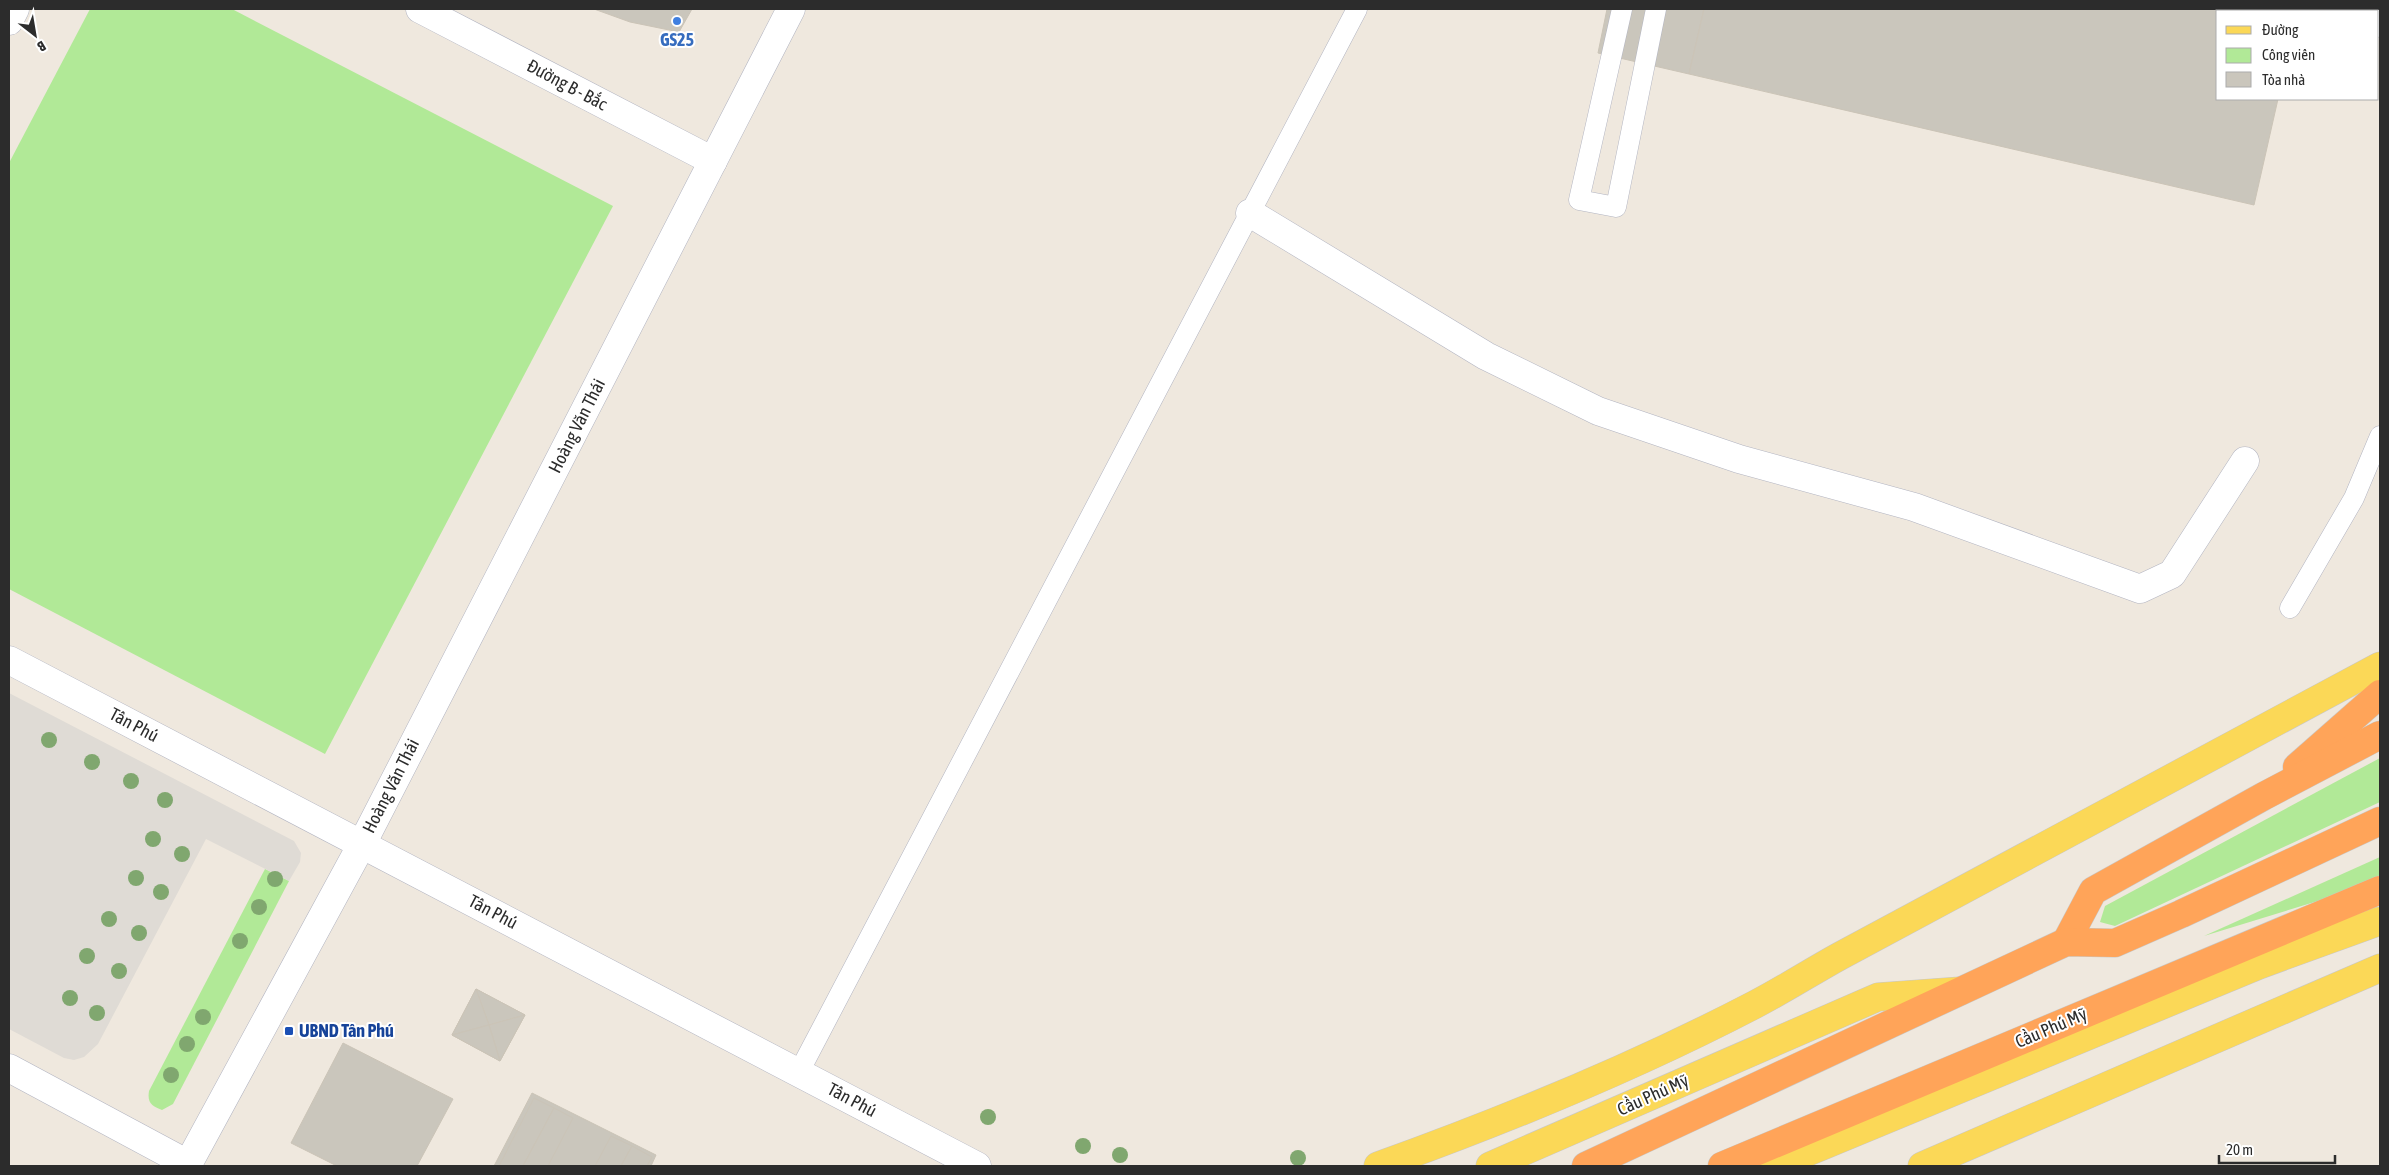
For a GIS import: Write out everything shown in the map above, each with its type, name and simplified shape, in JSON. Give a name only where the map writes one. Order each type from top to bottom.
[{"type":"highway","points":[[2264,796],[2380,694]]},
{"type":"highway","points":[[2380,735],[2264,796],[2093,891],[2066,942],[2115,943],[2380,821]]},
{"type":"highway","name":"Cầu Phú Mỹ","points":[[1722,1166],[1796,1146],[2380,890]]},
{"type":"highway","name":"Cầu Phú Mỹ","points":[[1586,1166],[2066,942]]},
{"type":"main road","points":[[1378,1166],[1461,1137],[1656,1053],[1739,1012],[2380,666]]},
{"type":"main road","name":"Cầu Phú Mỹ","points":[[1774,1166],[1796,1146],[2259,965],[2380,921]]},
{"type":"main road","points":[[1922,1166],[2380,968]]},
{"type":"main road","name":"Cầu Phú Mỹ","points":[[1490,1166],[1878,997],[1960,991]]},
{"type":"street","points":[[9,20],[15,9]]},
{"type":"street","name":"Đường B - Bắc","points":[[420,9],[713,161]]},
{"type":"street","name":"Hoàng Văn Thái","points":[[187,1165],[362,844],[791,9]]},
{"type":"street","points":[[1250,213],[1486,356],[1598,411],[1739,459],[1914,506],[2140,588],[2172,574],[2245,461]]},
{"type":"street","name":"Tân Phú","points":[[9,660],[977,1166]]},
{"type":"street","points":[[9,1068],[187,1165]]},
{"type":"lane","points":[[799,1072],[1357,9]]},
{"type":"lane","points":[[1622,9],[1579,200],[1616,207],[1656,9]]},
{"type":"lane","points":[[2290,608],[2354,498],[2380,436]]},
{"type":"green space","points":[[90,9],[232,9],[613,206],[325,754],[9,589],[9,163]]},
{"type":"green space","points":[[2380,758],[2380,802],[2115,926],[2100,922],[2105,906]]},
{"type":"green space","points":[[2380,857],[2380,882],[2204,936]]},
{"type":"green space","points":[[265,869],[289,881],[173,1104],[162,1110],[158,1109],[150,1101],[149,1091]]},
{"type":"shaded area","points":[[9,693],[294,841],[301,853],[300,862],[289,881],[206,839],[98,1044],[84,1057],[74,1060],[64,1058],[9,1029]]},
{"type":"building","points":[[594,9],[692,9],[679,32],[630,22]]},
{"type":"building","points":[[1607,9],[1704,9],[1689,74],[1598,53]]},
{"type":"building","points":[[1704,9],[2299,9],[2216,10],[2216,100],[2278,100],[2254,205],[1689,74]]},
{"type":"building","points":[[476,989],[525,1015],[500,1061],[452,1035]]},
{"type":"building","points":[[476,989],[525,1015],[489,1025]]},
{"type":"building","points":[[476,989],[489,1025],[452,1035]]},
{"type":"building","points":[[525,1015],[500,1061],[489,1025]]},
{"type":"building","points":[[489,1025],[500,1061],[452,1035]]},
{"type":"building","points":[[343,1043],[453,1099],[417,1166],[337,1166],[291,1143]]},
{"type":"building","points":[[532,1093],[656,1155],[651,1166],[494,1166]]},
{"type":"building","points":[[534,1098],[554,1108],[523,1166],[499,1166]]},
{"type":"building","points":[[554,1108],[573,1118],[548,1166],[523,1166]]},
{"type":"building","points":[[611,1136],[632,1146],[621,1166],[595,1166]]},
{"type":"building","points":[[632,1146],[652,1157],[647,1166],[621,1166]]},
{"type":"place","name":"GS25","points":[[677,21]]},
{"type":"place","name":"UBND Tân Phú","points":[[289,1031]]}]
